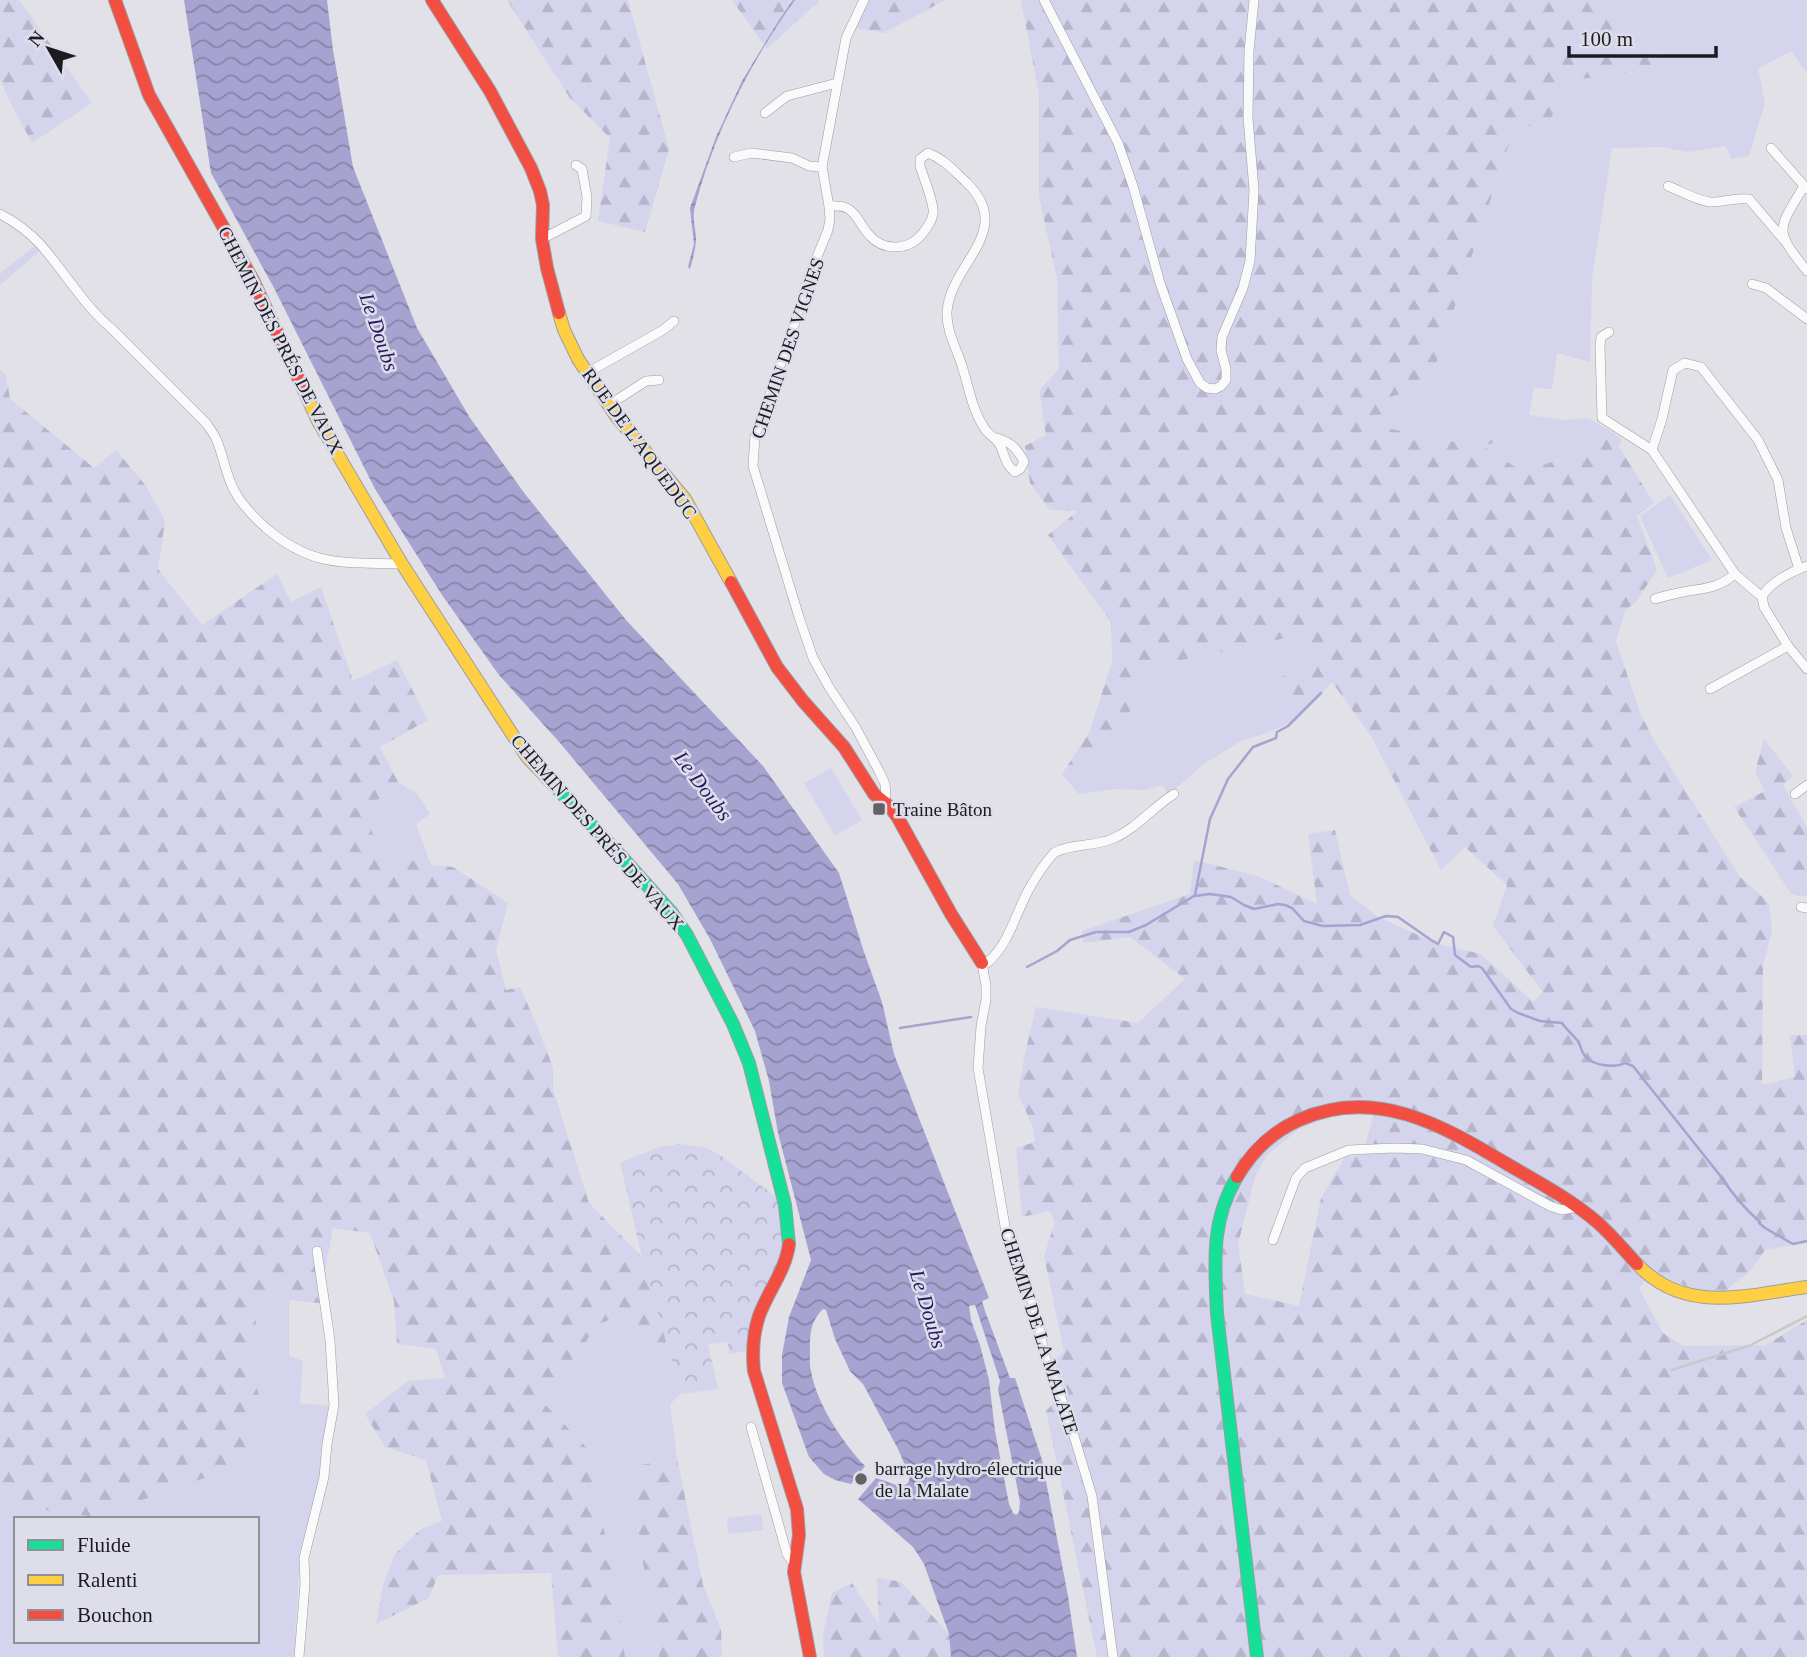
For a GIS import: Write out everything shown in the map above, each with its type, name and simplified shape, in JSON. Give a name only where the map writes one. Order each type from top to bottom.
[{"type":"street","name":"CHEMIN DES PRÉS DE VAUX","points":[[115,0],[149,95],[247,269],[318,421],[402,564],[527,757],[661,899],[687,935],[733,1024],[749,1063],[785,1205],[789,1245],[787,1256],[759,1316],[752,1347],[757,1383],[797,1509],[799,1535],[794,1572],[810,1657]]},
{"type":"street","name":"RUE DE L'AQUEDUC","points":[[432,0],[490,91],[531,168],[542,198],[542,239],[547,268],[570,345],[628,431],[685,499],[777,667],[844,747],[874,794],[890,807],[898,818],[951,914],[982,963]]},
{"type":"street","name":"CHEMIN DES VIGNES","points":[[864,0],[846,38],[822,167],[829,206],[828,230],[808,279],[755,436],[752,466],[813,658],[879,771],[885,784],[886,795],[881,801]]},
{"type":"street","points":[[1044,0],[1118,143],[1160,283],[1187,359],[1200,383],[1215,389],[1226,380],[1221,350],[1223,337],[1243,288],[1250,261],[1254,190],[1248,118],[1249,51],[1254,0]]},
{"type":"street","points":[[765,113],[787,96],[837,83]]},
{"type":"street","points":[[1771,148],[1806,187],[1784,220],[1784,240]]},
{"type":"street","points":[[734,157],[751,153],[792,158],[809,166],[822,167]]},
{"type":"street","points":[[829,206],[842,206],[851,211],[871,238],[879,244],[905,246],[919,237],[929,225],[934,213],[920,159],[928,153],[939,157],[975,190],[986,214],[984,232],[977,249],[962,270],[951,296],[947,312],[948,328],[975,409],[985,430],[993,437]]},
{"type":"street","points":[[542,239],[586,216],[587,197],[582,169],[576,165]]},
{"type":"street","points":[[1668,186],[1699,200],[1712,202],[1749,199],[1807,271]]},
{"type":"street","points":[[0,214],[40,244],[96,316],[206,423],[217,439],[234,491],[243,505],[262,524],[286,543],[315,558],[337,562],[402,564]]},
{"type":"street","points":[[1752,284],[1766,288],[1807,319]]},
{"type":"street","points":[[587,373],[674,321]]},
{"type":"street","points":[[1609,332],[1601,337],[1600,346],[1602,418],[1652,450],[1735,575],[1762,597]]},
{"type":"street","points":[[1652,450],[1673,370],[1685,363],[1701,367],[1758,440],[1779,480],[1786,528],[1803,568],[1772,584],[1762,597],[1764,607],[1788,646],[1807,669]]},
{"type":"street","points":[[609,405],[646,381],[659,380]]},
{"type":"street","points":[[1655,598],[1706,589],[1735,575]]},
{"type":"street","points":[[1710,689],[1788,646]]},
{"type":"street","points":[[1795,794],[1807,785]]},
{"type":"street","points":[[982,963],[992,959],[1007,937],[1029,889],[1054,853],[1110,840],[1125,833],[1174,794]]},
{"type":"street","name":"CHEMIN DE LA MALATE","points":[[982,963],[986,1000],[978,1068],[1006,1232],[1027,1286],[1045,1357],[1068,1416],[1092,1496],[1113,1657]]},
{"type":"street","points":[[1257,1657],[1217,1314],[1215,1261],[1217,1229],[1233,1183],[1243,1166],[1277,1130],[1315,1112],[1360,1105],[1426,1120],[1459,1135],[1577,1207],[1600,1224],[1647,1275],[1680,1294],[1711,1299],[1807,1287]]},
{"type":"street","points":[[1273,1240],[1296,1178],[1305,1168],[1349,1150],[1422,1149],[1466,1160],[1550,1206],[1562,1210],[1577,1207]]},
{"type":"street","points":[[299,1657],[305,1584],[304,1558],[324,1477],[334,1405],[330,1340],[317,1251]]},
{"type":"street","name":"CHEMIN DES PRÉS DE VAUX","points":[[751,1427],[787,1554],[795,1565]]},
{"type":"green space","points":[[0,0],[19,0],[92,103],[32,143],[0,79]]},
{"type":"green space","points":[[507,0],[628,0],[669,149],[645,232],[598,221],[610,138],[570,98]]},
{"type":"green space","points":[[732,0],[820,0],[767,49]]},
{"type":"green space","points":[[865,0],[945,0],[884,33],[855,28]]},
{"type":"green space","points":[[1021,0],[1608,0],[1658,55],[1650,70],[1566,81],[1548,126],[1515,126],[1428,387],[1389,397],[1382,427],[1454,442],[1488,429],[1508,435],[1484,447],[1520,470],[1583,451],[1609,430],[1622,440],[1619,447],[1654,503],[1637,516],[1657,570],[1635,603],[1625,610],[1616,642],[1641,715],[1656,744],[1740,877],[1769,903],[1772,931],[1763,967],[1762,1085],[1795,1077],[1790,1035],[1807,1035],[1807,1243],[1765,1250],[1750,1271],[1725,1291],[1693,1289],[1651,1271],[1639,1288],[1663,1333],[1683,1346],[1766,1345],[1807,1320],[1807,1657],[1097,1657],[1046,1411],[1065,1391],[1053,1360],[1064,1352],[1044,1256],[1055,1222],[1050,1211],[1022,1217],[1016,1148],[1035,1142],[1033,1127],[1018,1094],[1036,1007],[1138,1023],[1185,979],[1130,937],[1083,943],[1082,931],[1190,894],[1194,860],[1258,876],[1317,904],[1308,834],[1335,830],[1350,895],[1378,917],[1438,944],[1481,954],[1533,1002],[1543,992],[1493,926],[1507,885],[1465,847],[1441,870],[1371,736],[1332,682],[1295,721],[1283,676],[1311,658],[1295,636],[1134,670],[1129,719],[1109,751],[1089,768],[1062,774],[1089,733],[1112,662],[1111,622],[1048,535],[1078,511],[1050,510],[1030,483],[1025,446],[1046,435],[1039,391],[1059,369],[1057,279],[1039,196],[1039,95]],"holes":[[[1374,1112],[1363,1155],[1345,1157],[1321,1198],[1299,1306],[1245,1294],[1238,1244],[1255,1177],[1267,1155],[1299,1129],[1334,1115]]]},
{"type":"green space","points":[[1608,0],[1807,0],[1807,73],[1791,51],[1758,69],[1765,103],[1749,156],[1731,159],[1726,146],[1687,152],[1661,147],[1612,148],[1592,279],[1590,362],[1557,353],[1552,389],[1534,388],[1529,415],[1566,420],[1588,418],[1609,430],[1583,451],[1520,471],[1484,447],[1506,434],[1488,429],[1454,442],[1382,427],[1389,397],[1428,387],[1515,126],[1548,125],[1566,81],[1650,70],[1658,54]]},
{"type":"green space","points":[[36,245],[41,250],[0,285],[0,273]]},
{"type":"green space","points":[[0,370],[6,375],[10,399],[94,468],[116,450],[146,486],[165,521],[158,569],[202,625],[277,574],[291,602],[321,587],[353,681],[397,660],[428,720],[380,747],[398,782],[366,810],[378,852],[431,865],[453,867],[508,903],[496,950],[506,990],[520,987],[538,1028],[553,1068],[553,1089],[589,1203],[642,1257],[670,1355],[647,1340],[625,1314],[596,1325],[580,1352],[536,1395],[588,1449],[614,1580],[625,1657],[558,1657],[551,1573],[438,1575],[429,1598],[376,1624],[383,1585],[395,1554],[421,1529],[442,1521],[426,1460],[385,1447],[365,1414],[408,1381],[445,1378],[436,1349],[397,1344],[394,1301],[370,1233],[333,1228],[319,1303],[289,1300],[269,1294],[258,1305],[251,1365],[259,1396],[241,1465],[94,1517],[0,1503]]},
{"type":"green space","points":[[1670,495],[1712,560],[1668,578],[1640,516]]},
{"type":"green space","points":[[1295,636],[1311,658],[1283,676],[1295,721],[1241,741],[1204,764],[1168,795],[1163,785],[1144,790],[1115,789],[1079,794],[1062,774],[1089,768],[1129,719],[1133,670]]},
{"type":"green space","points":[[1764,739],[1793,776],[1783,785],[1807,827],[1807,896],[1792,895],[1734,807],[1765,791],[1755,772]]},
{"type":"green space","points":[[831,768],[862,820],[835,836],[804,783]]},
{"type":"green space","points":[[398,782],[417,794],[430,814],[416,824],[431,865],[378,852],[366,810]]},
{"type":"green space","points":[[681,1144],[707,1148],[720,1155],[780,1200],[785,1243],[749,1328],[748,1351],[729,1354],[728,1342],[708,1344],[718,1389],[681,1394],[642,1257],[620,1163],[659,1147]]},
{"type":"green space","points":[[269,1294],[289,1300],[289,1356],[303,1361],[300,1403],[328,1406],[320,1477],[300,1552],[294,1657],[0,1657],[0,1503],[94,1517],[259,1396],[251,1366],[258,1305]]},
{"type":"green space","points":[[626,1314],[647,1340],[670,1355],[681,1394],[670,1404],[677,1458],[630,1468],[659,1657],[625,1657],[614,1580],[536,1395],[580,1352],[596,1325]]},
{"type":"green space","points":[[677,1458],[703,1585],[721,1629],[722,1657],[659,1657],[630,1467]]},
{"type":"green space","points":[[761,1514],[763,1530],[728,1534],[727,1518]]},
{"type":"green space","points":[[877,1577],[901,1582],[949,1634],[951,1657],[824,1657],[823,1634],[832,1593],[852,1583],[879,1624]]},
{"type":"water","name":"Le Doubs","points":[[184,0],[327,0],[353,167],[417,328],[470,418],[525,494],[626,620],[763,766],[839,873],[882,1002],[894,1054],[989,1298],[982,1301],[985,1311],[1010,1378],[1015,1378],[1042,1460],[1077,1657],[951,1657],[949,1634],[924,1564],[913,1547],[858,1499],[876,1478],[902,1487],[908,1483],[910,1477],[863,1384],[850,1371],[835,1339],[826,1310],[823,1309],[811,1332],[810,1363],[814,1383],[832,1422],[865,1466],[851,1484],[824,1474],[809,1457],[782,1383],[782,1355],[789,1317],[811,1260],[755,1031],[710,939],[678,884],[499,675],[442,595],[375,489],[274,288],[211,173]],"holes":[[[975,1305],[1000,1381],[998,1389],[1020,1502],[1016,1515],[1009,1504],[995,1431],[989,1380],[969,1306]]]},
{"type":"water","points":[[793,0],[749,73],[713,151],[694,210],[696,241],[690,269],[688,267],[694,244],[690,208],[716,137],[742,81]]},
{"type":"waterway","points":[[1195,895],[1210,819],[1228,779],[1253,747],[1276,738],[1277,732],[1288,726],[1321,693]]},
{"type":"waterway","points":[[1027,967],[1057,951],[1070,940],[1096,932],[1129,932],[1146,925],[1194,896],[1210,894],[1231,897],[1254,909],[1285,905],[1292,908],[1304,921],[1323,926],[1360,925],[1386,916],[1398,917],[1438,944],[1444,932],[1453,937],[1455,955],[1471,967],[1482,968],[1511,1009],[1540,1021],[1562,1023],[1578,1041],[1584,1055],[1594,1062],[1610,1066],[1625,1063],[1633,1066],[1759,1223],[1793,1244],[1807,1241]]},
{"type":"waterway","points":[[900,1028],[971,1017]]},
{"type":"railway","points":[[1672,1370],[1751,1345],[1807,1316]]},
{"type":"traffic: fast","points":[[548,779],[672,913],[687,935],[733,1024],[749,1063],[785,1205],[789,1244]]},
{"type":"traffic: fast","points":[[1237,1177],[1228,1194],[1218,1227],[1216,1296],[1257,1657]]},
{"type":"traffic: slow","points":[[559,313],[578,359],[616,416],[685,499],[731,582]]},
{"type":"traffic: slow","points":[[301,384],[318,421],[402,564],[527,757],[548,779]]},
{"type":"traffic: slow","points":[[1637,1264],[1656,1280],[1675,1290],[1696,1296],[1739,1297],[1807,1287]]},
{"type":"traffic: jam","points":[[115,0],[149,95],[253,280],[301,384]]},
{"type":"traffic: jam","points":[[432,0],[490,91],[531,168],[543,205],[542,239],[559,313]]},
{"type":"traffic: jam","points":[[731,582],[777,667],[844,747],[874,794],[890,807],[898,818],[951,914],[982,963]]},
{"type":"traffic: jam","points":[[1237,1177],[1264,1143],[1299,1120],[1327,1111],[1354,1107],[1381,1109],[1433,1124],[1554,1191],[1597,1222],[1637,1264]]},
{"type":"traffic: jam","points":[[789,1244],[781,1272],[757,1323],[753,1364],[797,1509],[799,1535],[794,1572],[810,1657]]},
{"type":"place","name":"Traine Bâton","points":[[879,809]]},
{"type":"place","name":"barrage hydro-électrique de la Malate","points":[[861,1479]]}]
